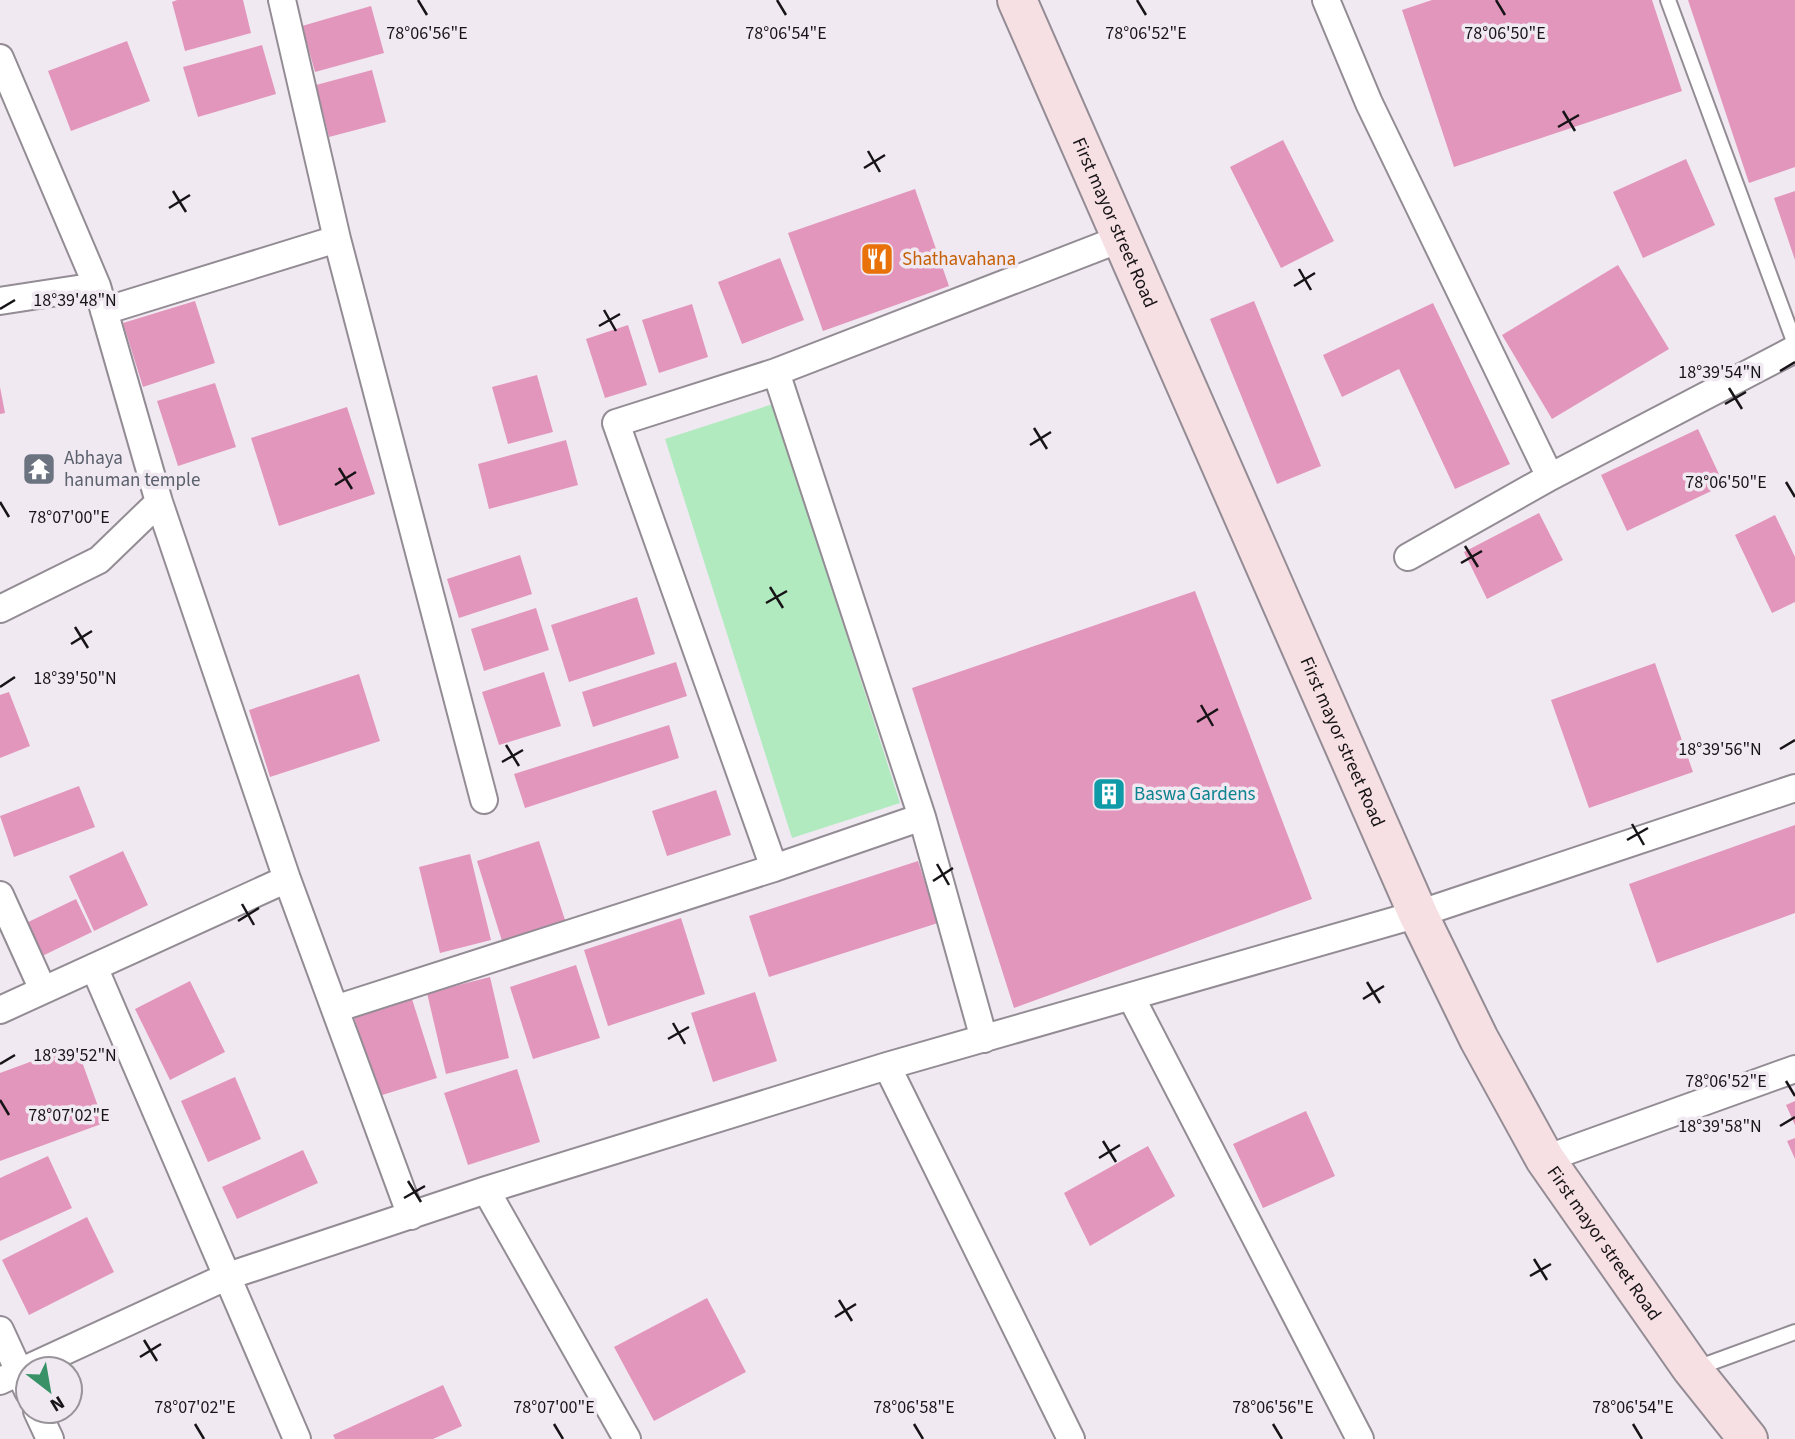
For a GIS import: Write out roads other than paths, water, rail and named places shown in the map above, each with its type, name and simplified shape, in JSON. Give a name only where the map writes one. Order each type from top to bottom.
[{"type":"street","points":[[282,0],[337,239],[484,800]]},
{"type":"street","name":"First mayor street Road","points":[[1017,0],[1418,914],[1479,1039],[1545,1159],[1692,1369],[1748,1439]]},
{"type":"street","points":[[1326,0],[1369,103],[1550,477]]},
{"type":"street","points":[[0,58],[96,286],[159,502],[287,880],[411,1216]]},
{"type":"street","points":[[103,311],[337,239]]},
{"type":"street","points":[[774,868],[616,423],[776,372],[1120,239]]},
{"type":"street","points":[[0,301],[96,286]]},
{"type":"street","points":[[1408,557],[1550,477],[1795,346]]},
{"type":"street","points":[[776,372],[922,817],[984,1039]]},
{"type":"street","points":[[0,609],[99,560],[159,502]]},
{"type":"street","points":[[68,1355],[228,1276],[486,1190],[887,1066],[1418,914],[1795,788]]},
{"type":"street","points":[[335,1009],[774,868],[922,817]]},
{"type":"street","points":[[0,1010],[287,880]]},
{"type":"street","points":[[0,895],[43,990]]},
{"type":"street","points":[[94,967],[297,1439]]},
{"type":"street","points":[[1131,997],[1360,1439]]},
{"type":"street","points":[[887,1066],[1071,1439]]},
{"type":"street","points":[[1545,1159],[1795,1069]]},
{"type":"street","points":[[486,1190],[627,1439]]},
{"type":"street","points":[[0,1330],[14,1375]]},
{"type":"lane","points":[[1668,0],[1795,346]]},
{"type":"lane","points":[[1692,1369],[1795,1332]]},
{"type":"place","name":"Shathavahana","points":[[877,259]]},
{"type":"place","name":"Abhaya hanuman temple","points":[[39,469]]},
{"type":"place","name":"Baswa Gardens","points":[[1109,794]]}]
